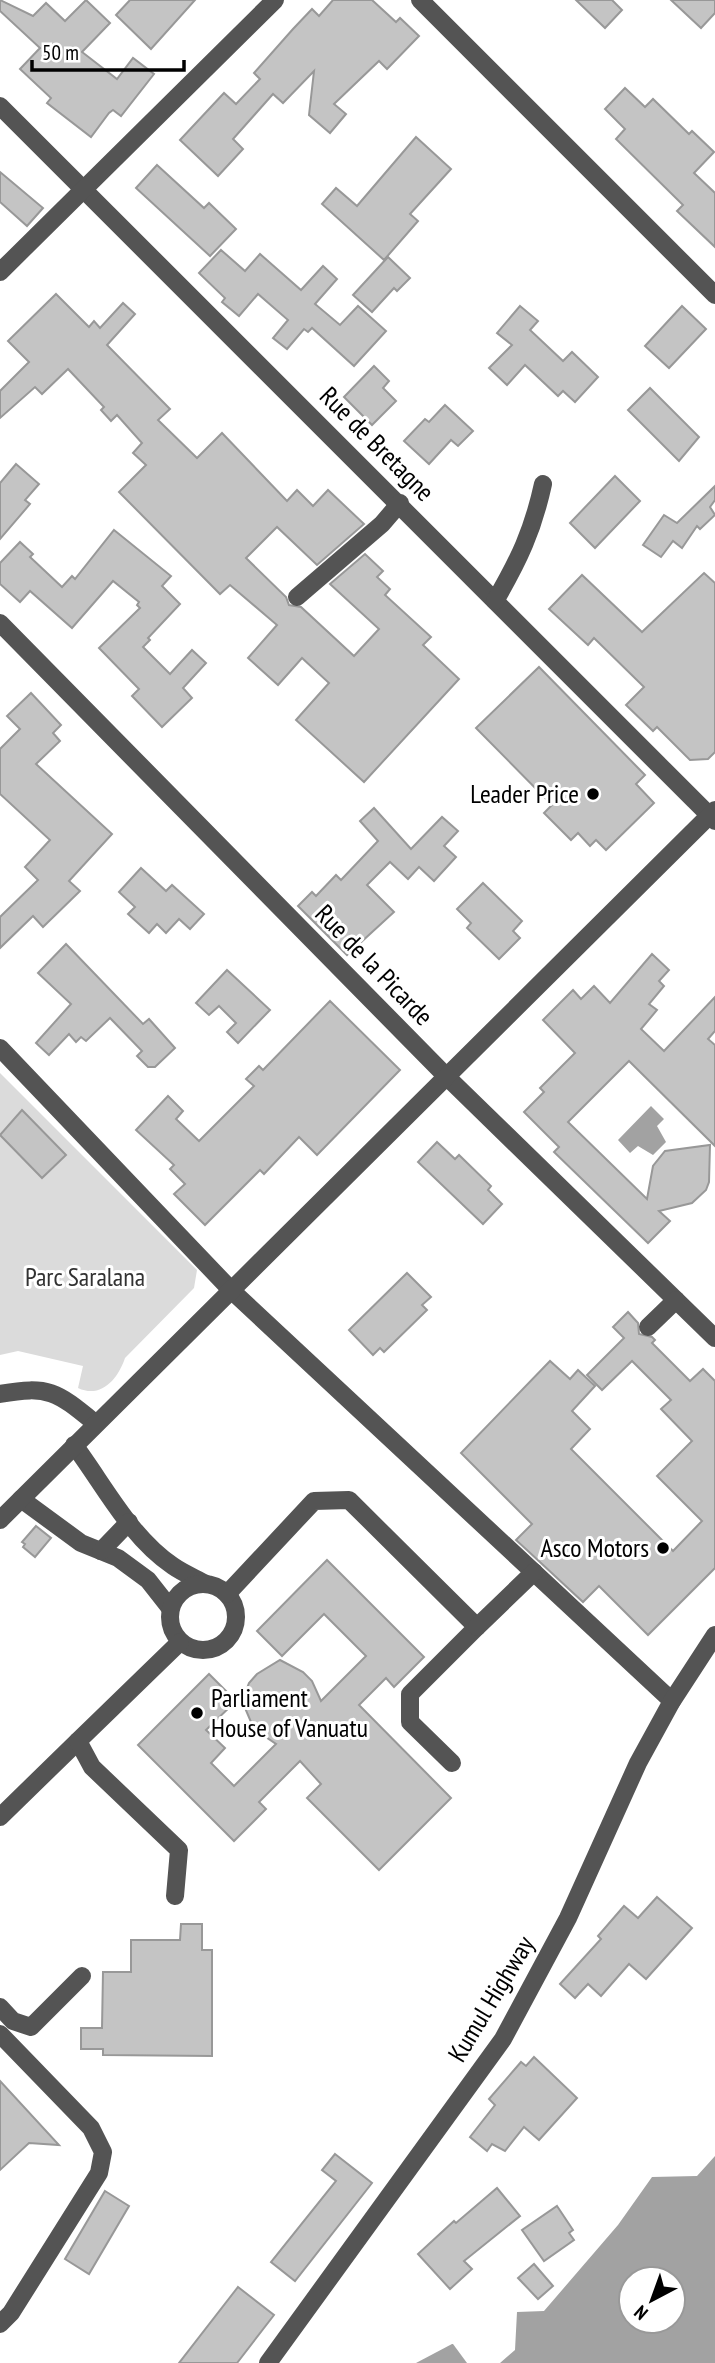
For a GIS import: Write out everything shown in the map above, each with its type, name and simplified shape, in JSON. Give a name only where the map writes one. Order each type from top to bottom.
[{"type":"street","points":[[0,272],[275,0]]},
{"type":"street","points":[[420,0],[715,295]]},
{"type":"street","name":"Rue de Bretagne","points":[[0,106],[713,815]]},
{"type":"street","points":[[495,601],[520,559],[534,527],[543,484]]},
{"type":"street","points":[[297,597],[382,524],[400,503]]},
{"type":"street","name":"Rue de la Picarde","points":[[0,623],[446,1076],[715,1338]]},
{"type":"street","points":[[0,1520],[95,1423],[713,815]]},
{"type":"street","points":[[0,1048],[231,1290],[672,1701]]},
{"type":"street","points":[[648,1327],[676,1300]]},
{"type":"street","points":[[0,1394],[34,1388],[64,1397],[95,1423]]},
{"type":"street","points":[[74,1445],[129,1522],[172,1565],[227,1594],[236,1615],[231,1636],[223,1644],[210,1650],[194,1650],[180,1642],[171,1627],[170,1608],[176,1597],[189,1586],[206,1584]]},
{"type":"street","points":[[21,1499],[81,1543],[118,1558],[148,1580],[170,1608]]},
{"type":"street","points":[[227,1594],[314,1501],[349,1500],[477,1627]]},
{"type":"street","points":[[101,1551],[129,1522]]},
{"type":"street","points":[[452,1763],[410,1722],[410,1694],[534,1572]]},
{"type":"street","name":"Kumul Highway","points":[[268,2363],[503,2039],[568,1918],[638,1763],[672,1701],[715,1635]]},
{"type":"street","points":[[0,1817],[180,1642]]},
{"type":"street","points":[[78,1741],[92,1766],[179,1850],[175,1896]]},
{"type":"street","points":[[0,2007],[13,2021],[31,2027],[82,1976]]},
{"type":"street","points":[[0,2034],[91,2128],[103,2152],[99,2173],[11,2313],[0,2325]]},
{"type":"green space","name":"Parc Saralana","points":[[0,1073],[197,1270],[194,1288],[125,1358],[113,1380],[101,1389],[86,1391],[78,1388],[83,1366],[18,1351],[0,1355]]},
{"type":"shaded area","points":[[651,1106],[664,1119],[657,1126],[666,1142],[653,1155],[638,1146],[630,1153],[618,1140]]},
{"type":"shaded area","points":[[715,2156],[715,2363],[500,2363],[515,2350],[517,2312],[544,2311],[618,2225],[652,2177],[697,2176]]},
{"type":"shaded area","points":[[452,2344],[467,2363],[416,2363]]},
{"type":"building","points":[[0,0],[33,16],[46,3],[65,21],[86,0],[110,23],[82,52],[117,79],[133,58],[154,74],[121,116],[113,110],[91,137],[47,103],[51,98],[20,69],[40,48],[0,11]]},
{"type":"building","points":[[130,0],[195,0],[151,49],[116,15]]},
{"type":"building","points":[[333,0],[372,0],[396,22],[400,18],[419,36],[387,69],[379,61],[334,104],[346,114],[330,133],[309,115],[314,71],[283,103],[273,94],[233,139],[243,149],[218,176],[180,140],[224,93],[236,104],[260,79],[254,73],[293,29],[312,9],[319,16]]},
{"type":"building","points":[[576,0],[612,0],[622,10],[605,28]]},
{"type":"building","points":[[671,0],[715,0],[715,13],[701,28]]},
{"type":"building","points":[[625,88],[645,107],[653,99],[689,134],[692,131],[714,152],[694,173],[715,193],[715,247],[677,211],[683,205],[616,139],[625,129],[605,109]]},
{"type":"building","points":[[416,137],[451,169],[410,214],[418,221],[384,260],[322,204],[336,188],[357,206]]},
{"type":"building","points":[[157,165],[204,208],[209,203],[236,229],[210,256],[136,188]]},
{"type":"building","points":[[0,172],[43,208],[27,226],[0,202]]},
{"type":"building","points":[[221,250],[245,271],[260,254],[301,290],[323,266],[337,279],[315,304],[340,325],[358,306],[386,331],[354,366],[312,328],[308,332],[304,329],[287,349],[273,338],[288,320],[258,294],[239,316],[222,302],[225,298],[199,273]]},
{"type":"building","points":[[388,257],[410,278],[397,291],[394,288],[372,312],[353,295]]},
{"type":"building","points":[[56,294],[89,327],[94,321],[100,328],[123,303],[135,314],[107,345],[170,409],[158,420],[197,458],[222,433],[287,501],[297,490],[313,506],[328,490],[364,524],[317,565],[277,527],[246,558],[286,597],[289,605],[301,607],[354,656],[379,629],[330,584],[365,554],[383,571],[377,577],[390,589],[385,595],[431,637],[423,645],[459,679],[364,782],[296,720],[329,683],[302,658],[278,685],[248,658],[277,625],[230,585],[220,594],[119,492],[146,465],[133,453],[142,443],[117,415],[111,421],[101,410],[104,407],[68,369],[42,394],[35,387],[0,418],[0,391],[29,362],[8,341]]},
{"type":"building","points":[[520,306],[538,321],[530,330],[563,361],[572,352],[598,377],[575,402],[563,391],[558,396],[525,365],[507,385],[489,368],[512,345],[497,333]]},
{"type":"building","points":[[682,306],[706,329],[669,368],[645,346]]},
{"type":"building","points":[[374,366],[389,381],[383,388],[396,401],[372,425],[344,397]]},
{"type":"building","points":[[650,388],[699,437],[679,461],[628,410]]},
{"type":"building","points":[[445,405],[473,431],[458,446],[451,440],[429,464],[404,441],[425,419],[429,422]]},
{"type":"building","points":[[16,464],[39,484],[25,500],[30,504],[0,539],[0,483]]},
{"type":"building","points":[[615,476],[640,501],[595,548],[570,523]]},
{"type":"building","points":[[715,486],[715,500],[710,507],[715,515],[700,529],[697,526],[682,548],[673,541],[661,557],[643,545],[664,515],[677,523]]},
{"type":"building","points":[[114,530],[171,576],[162,586],[180,604],[143,647],[170,674],[192,650],[206,663],[183,688],[192,698],[162,727],[132,696],[139,689],[99,648],[140,608],[137,605],[139,602],[113,581],[72,628],[30,591],[20,602],[0,584],[0,563],[20,542],[33,554],[30,557],[62,587],[72,576],[75,579]]},
{"type":"building","points":[[704,573],[715,583],[715,752],[708,759],[690,760],[657,727],[653,731],[626,705],[644,687],[594,638],[588,645],[549,609],[582,575],[642,632]]},
{"type":"building","points":[[539,667],[645,775],[636,784],[654,803],[606,850],[596,840],[590,846],[578,833],[571,840],[544,813],[552,805],[476,728]]},
{"type":"building","points":[[31,693],[61,725],[53,733],[60,741],[36,764],[112,834],[69,881],[80,891],[43,927],[33,916],[0,948],[0,917],[38,880],[25,867],[50,840],[0,794],[0,749],[20,729],[7,716]]},
{"type":"building","points":[[374,808],[411,849],[442,817],[458,831],[444,846],[456,857],[434,881],[419,867],[408,879],[390,862],[367,885],[394,912],[347,955],[298,906],[312,892],[316,896],[336,875],[341,880],[378,841],[360,821]]},
{"type":"building","points":[[141,868],[166,891],[172,885],[204,914],[190,929],[179,919],[166,933],[157,924],[149,933],[128,914],[135,907],[119,892]]},
{"type":"building","points":[[483,883],[522,921],[513,931],[520,938],[499,959],[467,928],[471,923],[457,909]]},
{"type":"building","points":[[66,944],[143,1024],[149,1019],[175,1048],[155,1067],[148,1067],[137,1056],[142,1051],[110,1018],[86,1041],[81,1037],[76,1042],[69,1034],[49,1055],[36,1043],[71,1004],[38,973]]},
{"type":"building","points":[[652,954],[669,970],[659,981],[664,986],[649,1004],[657,1010],[641,1029],[664,1051],[715,997],[715,1031],[708,1039],[715,1045],[715,1146],[629,1061],[568,1122],[647,1199],[653,1166],[665,1151],[710,1145],[709,1182],[706,1190],[692,1203],[659,1211],[670,1221],[648,1243],[554,1152],[559,1147],[524,1112],[544,1092],[540,1088],[575,1053],[543,1020],[573,990],[581,999],[594,986],[610,1003]]},
{"type":"building","points":[[227,970],[270,1010],[238,1043],[227,1032],[236,1023],[219,1006],[209,1015],[196,1003]]},
{"type":"building","points":[[330,1001],[400,1070],[317,1155],[299,1137],[264,1174],[260,1170],[205,1225],[174,1194],[185,1184],[170,1169],[174,1165],[136,1130],[168,1096],[183,1111],[176,1119],[199,1141],[254,1086],[246,1079],[259,1066],[263,1070]]},
{"type":"building","points":[[22,1110],[66,1155],[42,1178],[0,1135]]},
{"type":"building","points":[[437,1142],[455,1159],[459,1155],[491,1186],[488,1190],[502,1204],[483,1224],[418,1162]]},
{"type":"building","points":[[407,1273],[431,1297],[422,1305],[427,1310],[384,1352],[380,1348],[373,1355],[349,1330]]},
{"type":"building","points":[[628,1312],[638,1323],[639,1334],[652,1337],[655,1340],[652,1343],[690,1381],[703,1369],[715,1381],[715,1568],[648,1635],[599,1586],[583,1602],[516,1540],[532,1524],[461,1453],[550,1361],[570,1379],[578,1370],[595,1386],[572,1411],[590,1429],[571,1449],[673,1551],[702,1521],[657,1476],[692,1441],[661,1409],[671,1400],[632,1361],[602,1390],[587,1375],[624,1338],[613,1327]]},
{"type":"building","points":[[36,1526],[51,1538],[35,1557],[23,1547],[25,1544],[22,1542]]},
{"type":"building","name":"Parliament House of Vanuatu","points":[[327,1560],[424,1657],[394,1687],[386,1678],[359,1705],[451,1798],[379,1870],[307,1798],[321,1784],[300,1761],[259,1802],[266,1809],[234,1841],[138,1745],[209,1674],[236,1701],[206,1730],[225,1748],[211,1763],[234,1786],[276,1744],[254,1729],[242,1701],[249,1683],[257,1674],[280,1660],[303,1672],[312,1681],[321,1701],[366,1656],[324,1614],[282,1656],[257,1631]]},
{"type":"building","points":[[657,1897],[692,1928],[646,1979],[629,1964],[601,1996],[588,1984],[575,1998],[560,1984],[601,1939],[598,1936],[624,1906],[638,1918]]},
{"type":"building","points":[[181,1924],[202,1924],[202,1950],[212,1950],[212,2056],[103,2055],[103,2049],[81,2049],[81,2028],[102,2028],[103,1972],[131,1972],[131,1940],[180,1940]]},
{"type":"building","points":[[534,2057],[577,2098],[539,2140],[524,2127],[505,2151],[492,2144],[487,2151],[470,2137],[495,2105],[489,2099],[521,2062],[526,2066]]},
{"type":"building","points":[[0,2081],[59,2145],[29,2143],[0,2170]]},
{"type":"building","points":[[335,2154],[372,2183],[295,2281],[271,2262],[336,2181],[322,2170]]},
{"type":"building","points":[[497,2188],[520,2216],[464,2261],[472,2269],[450,2289],[418,2254],[454,2221],[456,2223]]},
{"type":"building","points":[[105,2191],[129,2206],[89,2274],[65,2259]]},
{"type":"building","points":[[557,2206],[573,2230],[569,2233],[574,2240],[544,2261],[522,2230]]},
{"type":"building","points":[[534,2264],[553,2286],[538,2299],[518,2278]]},
{"type":"building","points":[[238,2287],[274,2315],[237,2363],[179,2363]]},
{"type":"place","name":"Leader Price","points":[[593,794]]},
{"type":"place","name":"Asco Motors","points":[[663,1548]]},
{"type":"place","name":"Parliament House of Vanuatu","points":[[197,1713]]}]
